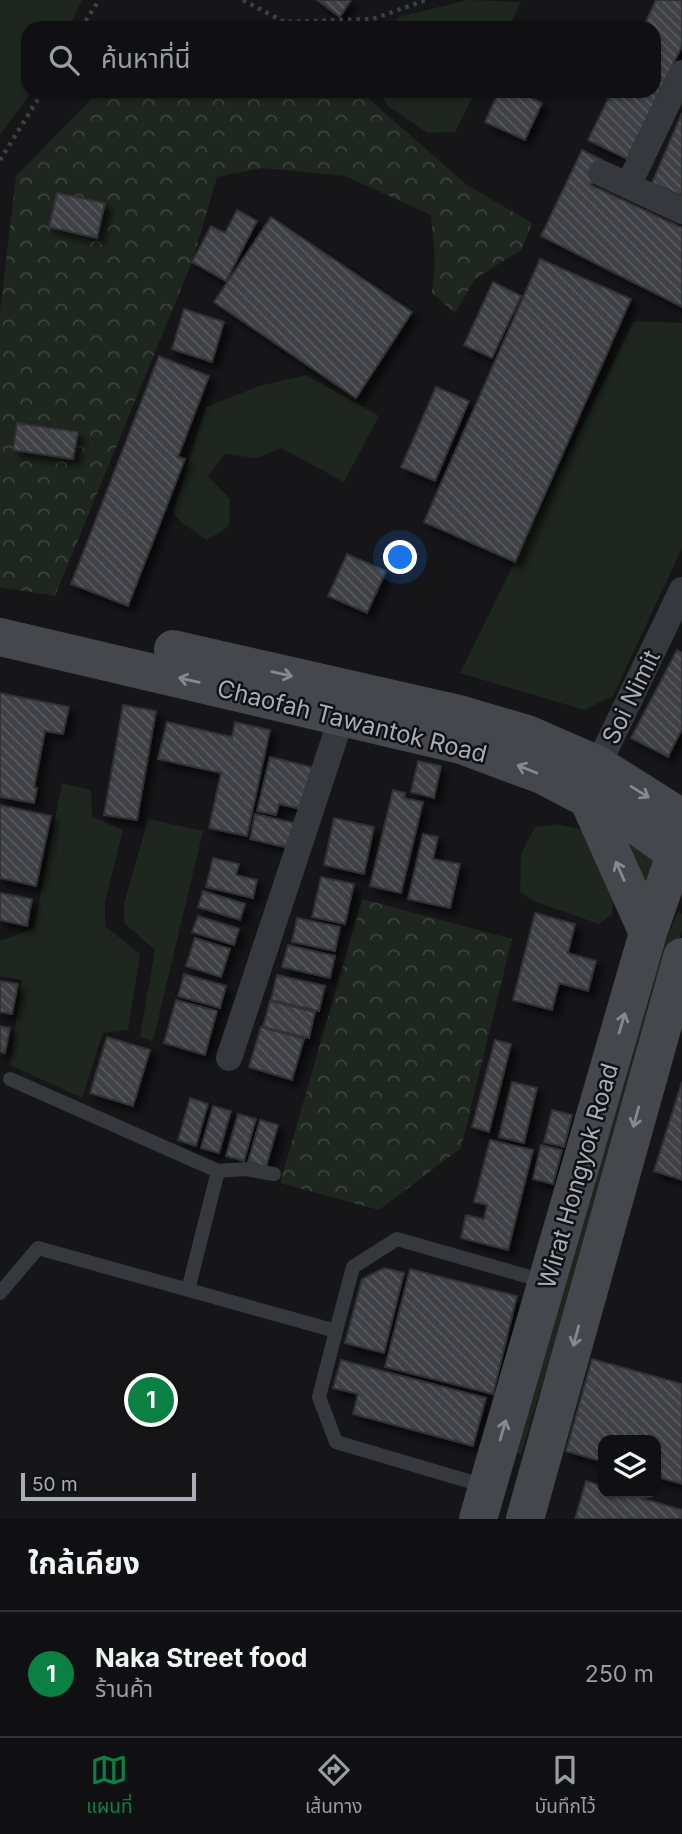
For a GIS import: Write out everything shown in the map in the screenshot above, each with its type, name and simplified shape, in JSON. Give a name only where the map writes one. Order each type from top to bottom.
[{"type":"main road","name":"Chaofah Tawantok Road","points":[[0,610],[459,714],[527,734],[593,782],[634,824],[680,841]]},
{"type":"main road","name":"Chaofah Tawantok Road","points":[[0,637],[461,745],[542,775],[593,782]]},
{"type":"main road","points":[[593,782],[648,933]]},
{"type":"main road","name":"Wirat Hongyok Road","points":[[482,1503],[648,933],[680,841]]},
{"type":"main road","name":"Wirat Hongyok Road","points":[[528,1508],[678,976]]},
{"type":"main road","points":[[482,1503],[528,1508]]},
{"type":"street","points":[[628,186],[682,74]]},
{"type":"street","points":[[601,173],[682,211]]},
{"type":"street","name":"Soi Nimit","points":[[593,782],[682,590]]},
{"type":"street","points":[[229,1058],[342,716]]},
{"type":"lane","points":[[10,1079],[218,1171],[246,1169],[274,1174]]},
{"type":"lane","points":[[188,1290],[218,1171]]},
{"type":"lane","points":[[482,1503],[336,1442],[319,1397],[352,1267],[397,1239],[547,1282]]},
{"type":"lane","points":[[0,1293],[38,1248],[337,1331]]},
{"type":"path","points":[[86,21],[99,0]]},
{"type":"path","points":[[243,0],[282,21]]},
{"type":"path","points":[[314,21],[373,19],[426,0]]},
{"type":"path","points":[[0,160],[39,98]]},
{"type":"green space","points":[[0,0],[82,0],[72,21],[21,21],[21,98],[27,98],[0,135]]},
{"type":"green space","points":[[467,0],[521,2],[512,21],[395,21],[399,17]]},
{"type":"green space","points":[[92,98],[368,98],[467,185],[532,223],[522,249],[475,279],[455,313],[432,293],[435,261],[431,215],[345,176],[263,168],[217,177],[192,262],[55,596],[0,587],[0,312],[16,176]]},
{"type":"green space","points":[[383,98],[472,98],[455,132],[428,133],[388,106]]},
{"type":"green space","points":[[634,321],[682,323],[682,548],[613,696],[584,710],[460,673]]},
{"type":"green space","points":[[306,375],[379,416],[344,482],[281,448],[257,458],[225,454],[208,476],[230,499],[229,526],[207,540],[182,523],[173,512],[206,407],[259,386]]},
{"type":"green space","points":[[62,783],[91,790],[92,817],[123,830],[105,902],[105,926],[140,954],[128,1030],[103,1033],[82,1098],[10,1065],[22,980],[0,976],[0,941],[34,928]]},
{"type":"green space","points":[[148,819],[203,831],[153,1041],[140,1037],[155,950],[124,923],[124,904]]},
{"type":"green space","points":[[557,824],[602,834],[615,887],[612,915],[599,924],[536,902],[520,892],[521,854],[535,827]]},
{"type":"green space","points":[[628,841],[679,873],[651,915]]},
{"type":"green space","points":[[362,899],[512,939],[461,1148],[379,1210],[280,1183]]},
{"type":"green space","points":[[678,912],[682,914],[682,930],[571,1309],[542,1385],[521,1455],[517,1453],[657,962]]},
{"type":"building","points":[[317,0],[351,0],[340,17]]},
{"type":"building","points":[[656,0],[682,0],[682,46],[661,89],[661,21],[646,21]]},
{"type":"building","points":[[496,98],[531,98],[542,103],[525,140],[485,122]]},
{"type":"building","points":[[609,98],[657,98],[627,159],[588,140]]},
{"type":"building","points":[[682,113],[682,196],[652,183]]},
{"type":"building","points":[[582,150],[602,160],[591,185],[682,228],[682,307],[541,236]]},
{"type":"building","points":[[57,193],[105,203],[97,238],[49,227]]},
{"type":"building","points":[[237,210],[257,221],[226,281],[192,262],[211,226],[225,233]]},
{"type":"building","points":[[271,217],[412,312],[356,398],[214,302]]},
{"type":"building","points":[[540,259],[631,299],[515,562],[424,522]]},
{"type":"building","points":[[493,282],[521,296],[492,358],[464,345]]},
{"type":"building","points":[[184,309],[224,322],[212,362],[172,349]]},
{"type":"building","points":[[159,356],[209,376],[178,457],[185,459],[128,606],[71,584]]},
{"type":"building","points":[[436,387],[469,401],[435,481],[401,467]]},
{"type":"building","points":[[17,423],[78,432],[73,459],[13,450]]},
{"type":"building","points":[[347,554],[386,571],[367,613],[328,596]]},
{"type":"building","points":[[677,650],[682,653],[682,729],[668,757],[631,738]]},
{"type":"building","points":[[0,693],[69,707],[63,734],[45,731],[34,788],[37,788],[34,803],[0,797]]},
{"type":"building","points":[[123,705],[156,711],[137,820],[104,815]]},
{"type":"building","points":[[167,722],[232,737],[235,722],[270,730],[247,836],[209,828],[221,773],[158,759]]},
{"type":"building","points":[[270,757],[315,768],[305,810],[279,804],[276,815],[257,811]]},
{"type":"building","points":[[418,761],[441,766],[434,798],[411,792]]},
{"type":"building","points":[[393,790],[405,793],[404,798],[423,802],[401,893],[370,886]]},
{"type":"building","points":[[0,805],[51,816],[36,886],[0,878]]},
{"type":"building","points":[[255,814],[299,824],[293,849],[250,839]]},
{"type":"building","points":[[334,818],[374,827],[364,874],[324,865]]},
{"type":"building","points":[[423,834],[438,837],[433,859],[460,864],[450,908],[408,899]]},
{"type":"building","points":[[213,858],[239,864],[236,875],[257,880],[253,898],[206,887]]},
{"type":"building","points":[[321,877],[354,884],[345,924],[312,917]]},
{"type":"building","points":[[203,891],[245,904],[240,920],[198,907]]},
{"type":"building","points":[[0,893],[32,899],[27,926],[0,920]]},
{"type":"building","points":[[535,913],[575,924],[568,953],[596,961],[588,991],[559,983],[552,1010],[513,1000]]},
{"type":"building","points":[[198,916],[239,929],[234,945],[192,932]]},
{"type":"building","points":[[297,918],[340,927],[335,951],[292,942]]},
{"type":"building","points":[[195,938],[230,949],[221,977],[186,966]]},
{"type":"building","points":[[288,945],[335,956],[330,978],[282,967]]},
{"type":"building","points":[[184,974],[226,986],[220,1008],[178,996]]},
{"type":"building","points":[[277,975],[325,986],[319,1011],[271,1000]]},
{"type":"building","points":[[0,981],[18,984],[12,1014],[0,1012]]},
{"type":"building","points":[[176,1000],[217,1011],[205,1055],[164,1043]]},
{"type":"building","points":[[270,1001],[315,1012],[309,1038],[263,1027]]},
{"type":"building","points":[[0,1026],[10,1028],[5,1053],[0,1052]]},
{"type":"building","points":[[261,1027],[304,1039],[292,1080],[249,1067]]},
{"type":"building","points":[[107,1037],[150,1050],[133,1106],[90,1093]]},
{"type":"building","points":[[495,1040],[511,1044],[489,1132],[472,1127]]},
{"type":"building","points":[[512,1082],[537,1088],[524,1143],[499,1137]]},
{"type":"building","points":[[682,1082],[682,1180],[654,1171]]},
{"type":"building","points":[[190,1098],[208,1104],[196,1146],[178,1140]]},
{"type":"building","points":[[213,1106],[231,1111],[219,1153],[201,1148]]},
{"type":"building","points":[[552,1110],[572,1115],[564,1147],[544,1142]]},
{"type":"building","points":[[238,1114],[256,1119],[244,1161],[226,1156]]},
{"type":"building","points":[[260,1120],[278,1125],[266,1167],[248,1162]]},
{"type":"building","points":[[490,1140],[533,1150],[508,1250],[461,1238],[466,1215],[484,1219],[487,1205],[474,1202]]},
{"type":"building","points":[[541,1145],[562,1150],[553,1184],[533,1179]]},
{"type":"building","points":[[384,1268],[404,1273],[384,1353],[345,1343],[362,1279]]},
{"type":"building","points":[[410,1269],[517,1296],[493,1394],[385,1367]]},
{"type":"building","points":[[592,1359],[682,1384],[682,1484],[661,1478],[661,1435],[598,1435],[598,1461],[566,1451]]},
{"type":"building","points":[[341,1360],[486,1398],[473,1446],[353,1414],[358,1394],[333,1388]]},
{"type":"building","points":[[586,1481],[598,1485],[598,1498],[642,1498],[682,1510],[682,1519],[575,1519]]},
{"type":"place","name":"Naka Street food","points":[[151,1400]]}]
